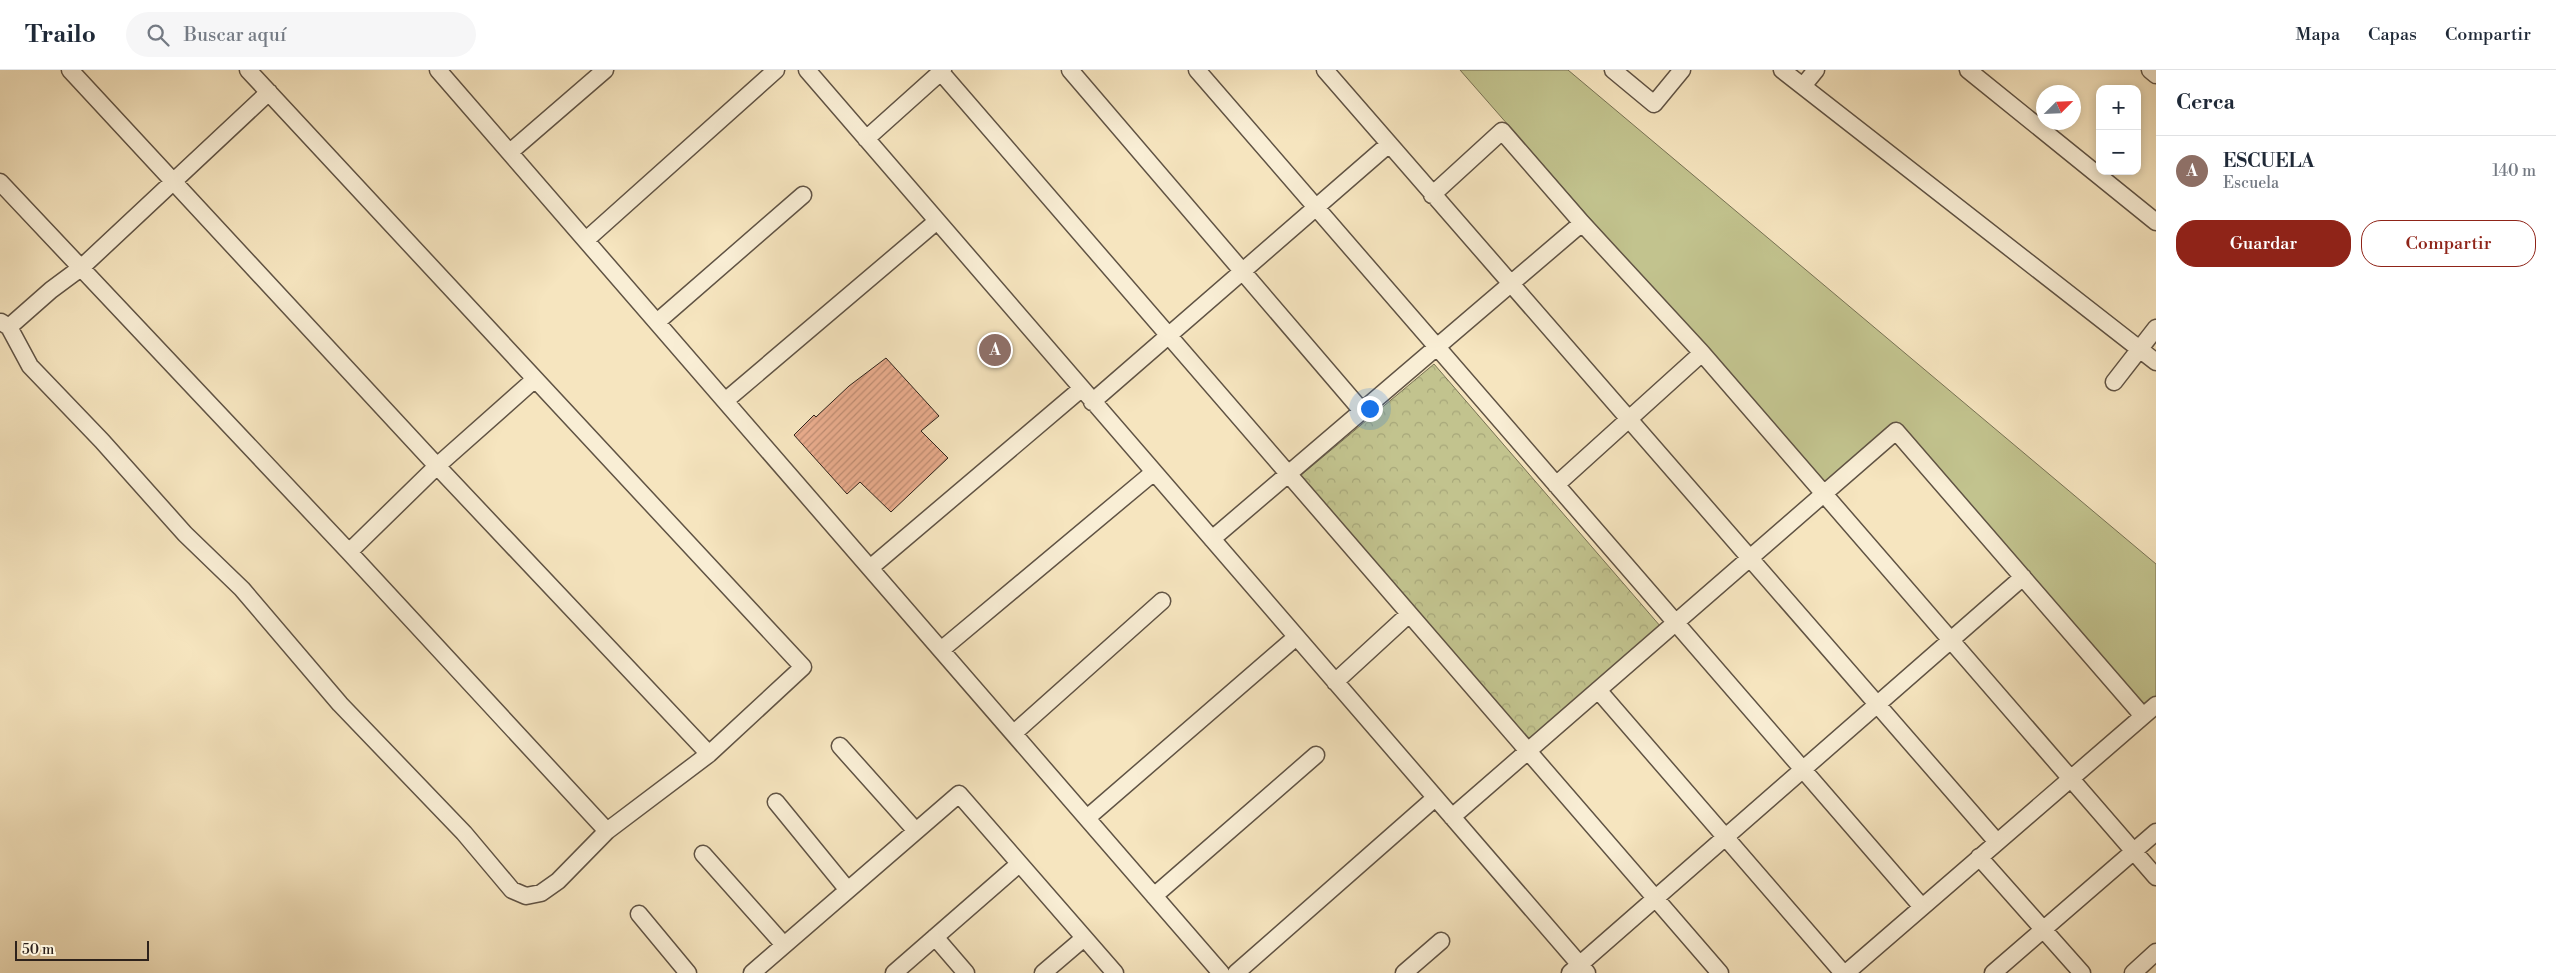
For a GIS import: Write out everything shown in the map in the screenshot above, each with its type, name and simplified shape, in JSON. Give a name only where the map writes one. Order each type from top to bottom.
[{"type":"street","points":[[70,70],[437,466],[709,754]]},
{"type":"street","points":[[248,70],[269,92],[803,667],[709,754],[607,831],[558,881],[541,893],[526,896],[512,890],[464,833],[340,704],[242,589],[185,534],[102,441],[30,366],[4,324],[82,267],[269,92]]},
{"type":"street","points":[[510,152],[605,70]]},
{"type":"street","points":[[586,240],[776,70]]},
{"type":"street","points":[[807,70],[1212,539],[1295,638],[1452,817],[1579,970],[1656,898],[2023,577]]},
{"type":"street","points":[[1070,70],[1362,412]]},
{"type":"street","points":[[1197,70],[1922,907]]},
{"type":"street","points":[[1325,70],[1997,842]]},
{"type":"street","points":[[1613,70],[1654,104],[1682,70]]},
{"type":"street","points":[[1782,70],[2156,362]]},
{"type":"street","points":[[1803,86],[1816,70]]},
{"type":"street","points":[[1968,70],[2156,222]]},
{"type":"street","points":[[2150,70],[2156,75]]},
{"type":"street","points":[[441,71],[1222,973]]},
{"type":"street","points":[[866,139],[941,71],[1408,615],[1720,973]]},
{"type":"street","points":[[1432,195],[1502,131],[1582,223],[1702,353],[1822,495],[2069,780],[2156,877]]},
{"type":"street","points":[[1092,402],[1389,144]]},
{"type":"street","points":[[0,182],[350,552],[607,831]]},
{"type":"street","points":[[657,322],[803,195]]},
{"type":"street","points":[[725,401],[937,221]]},
{"type":"street","points":[[1212,539],[1582,223]]},
{"type":"street","points":[[2114,382],[2156,328]]},
{"type":"street","points":[[1556,486],[1702,353]]},
{"type":"street","points":[[350,552],[437,466],[535,379]]},
{"type":"street","points":[[870,568],[1081,389]]},
{"type":"street","points":[[1452,817],[1896,431],[2143,716]]},
{"type":"street","points":[[941,650],[1154,472]]},
{"type":"street","points":[[1014,733],[1162,601]]},
{"type":"street","points":[[1335,682],[1408,615]]},
{"type":"street","points":[[1087,818],[1295,638]]},
{"type":"street","points":[[1598,690],[1845,973],[2156,705]]},
{"type":"street","points":[[840,746],[916,831]]},
{"type":"street","points":[[1154,896],[1316,755]]},
{"type":"street","points":[[752,973],[959,794],[1114,973]]},
{"type":"street","points":[[1236,973],[1435,798]]},
{"type":"street","points":[[776,802],[848,889]]},
{"type":"street","points":[[1993,973],[2156,832]]},
{"type":"street","points":[[703,854],[784,946]]},
{"type":"street","points":[[1980,858],[2082,973]]},
{"type":"street","points":[[894,973],[1019,864]]},
{"type":"street","points":[[639,914],[688,973]]},
{"type":"street","points":[[935,937],[966,973]]},
{"type":"street","points":[[1043,973],[1084,938]]},
{"type":"street","points":[[1404,973],[1441,941]]},
{"type":"street","points":[[2133,973],[2156,952]]},
{"type":"green space","points":[[1460,70],[1568,70],[2156,564],[2156,696],[2142,708],[1897,423],[1825,487]]},
{"type":"green space","points":[[1434,364],[1661,627],[1530,740],[1300,476]]},
{"type":"building","points":[[886,358],[939,416],[921,431],[948,458],[891,512],[860,482],[847,494],[794,435],[814,415],[816,417],[849,386]]},
{"type":"place","name":"ESCUELA","points":[[995,350]]}]
